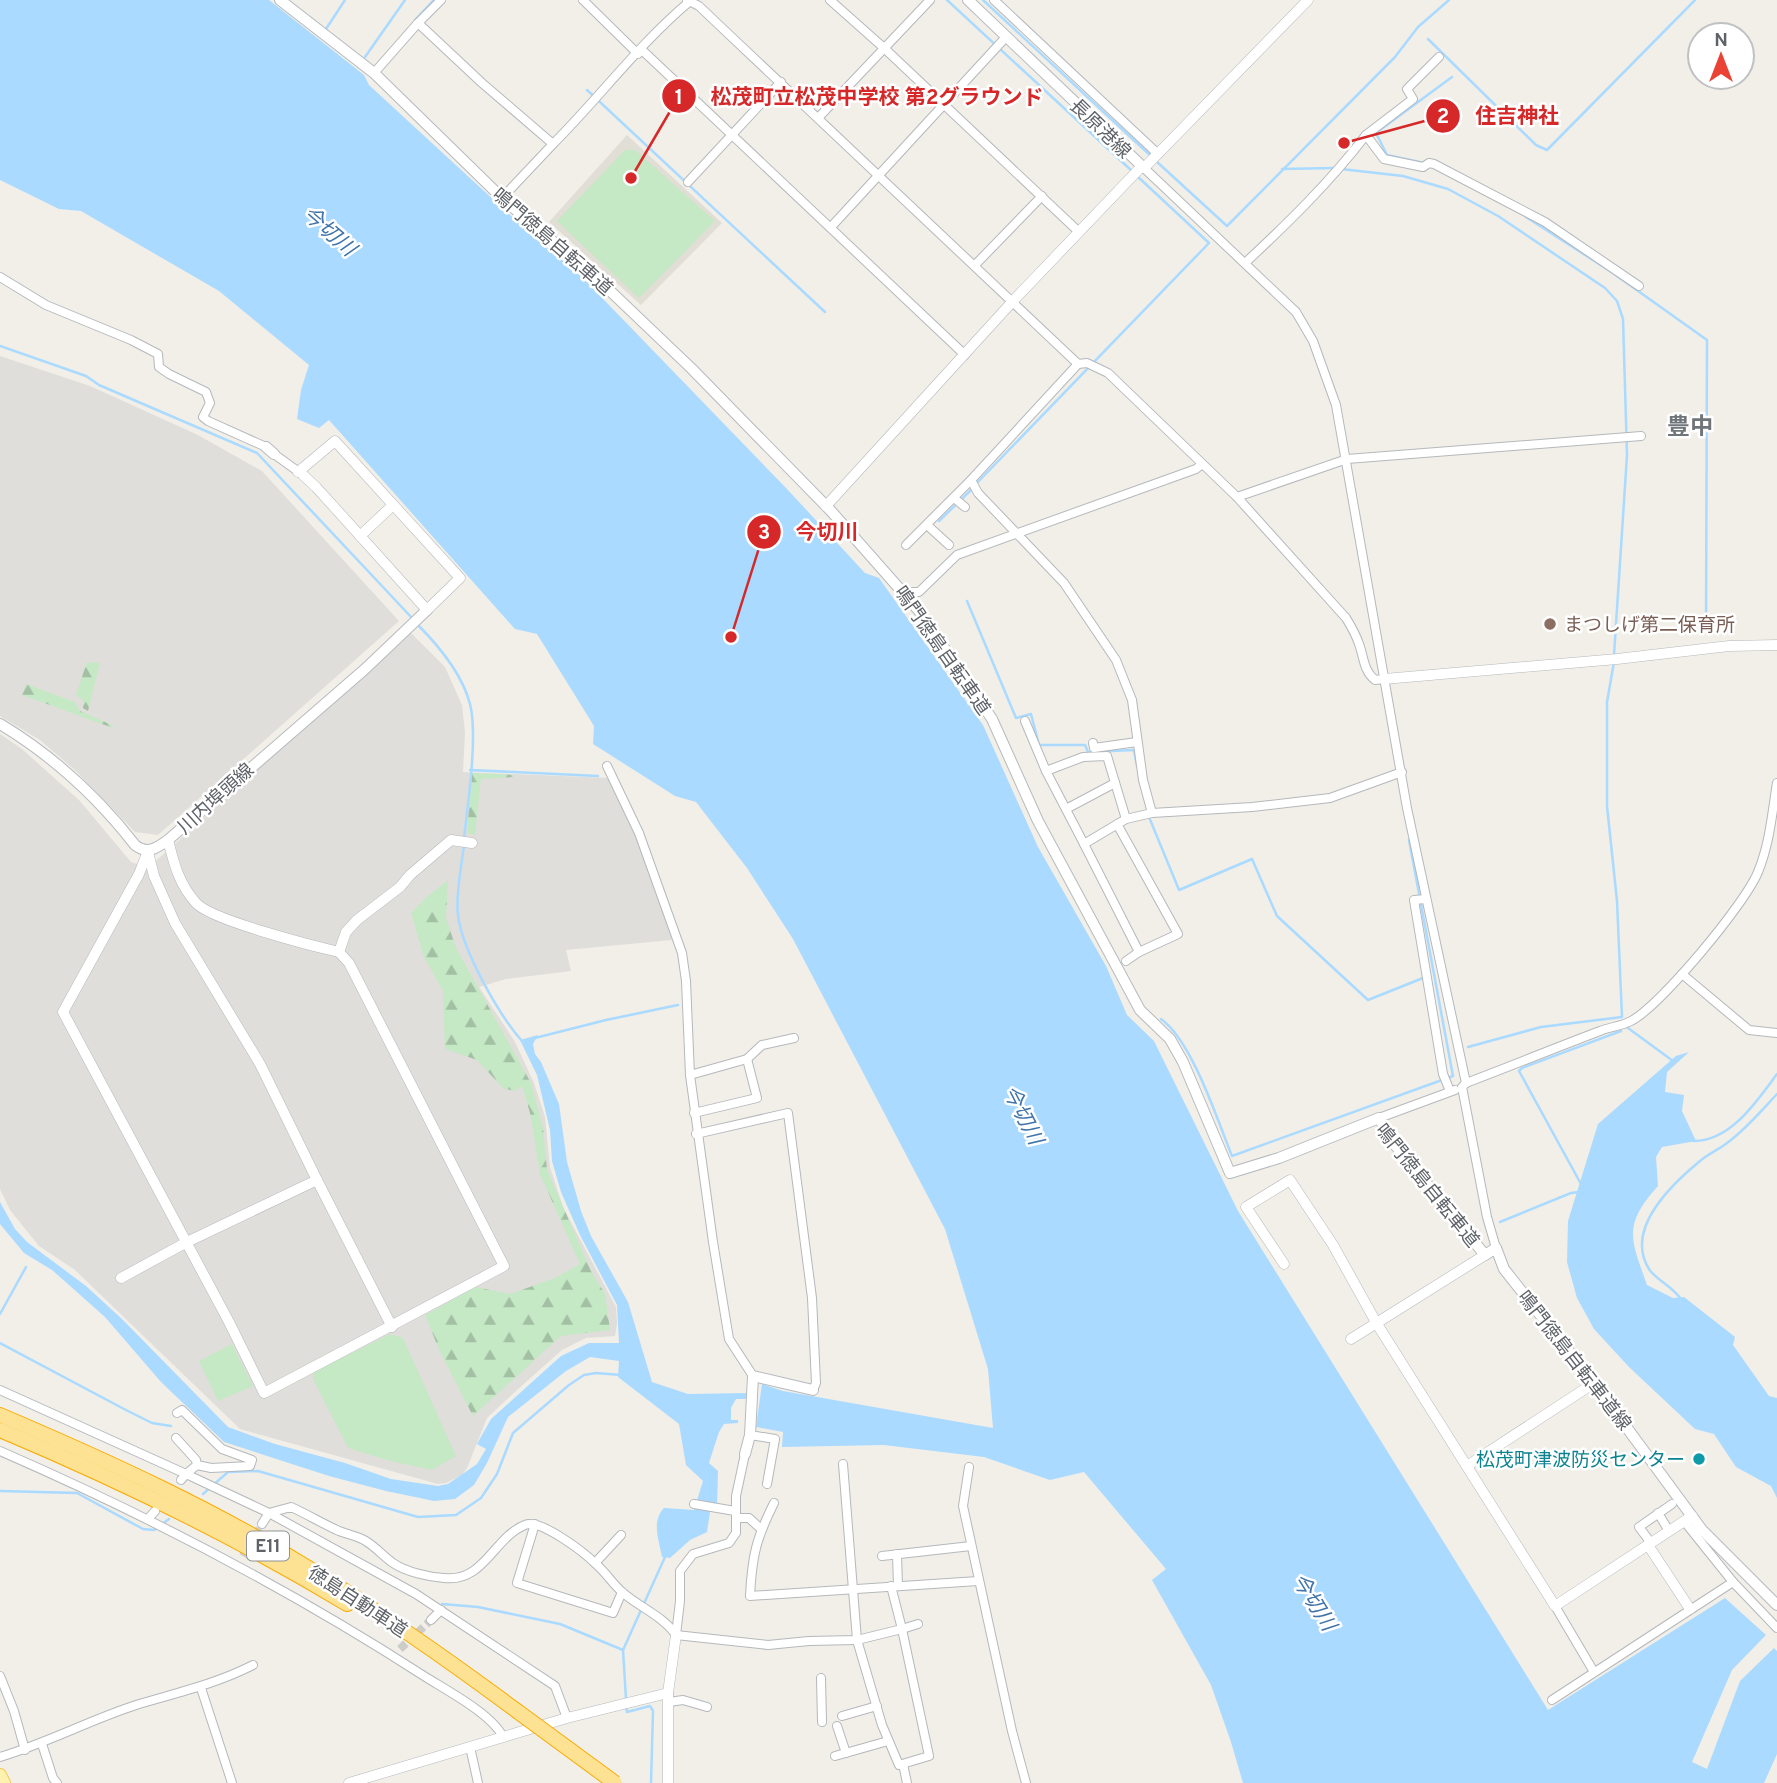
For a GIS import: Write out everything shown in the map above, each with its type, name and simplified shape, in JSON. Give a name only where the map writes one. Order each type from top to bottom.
[{"type":"highway","name":"徳島自動車道","points":[[0,1415],[133,1474],[219,1518],[312,1571],[445,1657],[615,1783]]},
{"type":"highway","name":"徳島自動車道","points":[[0,1430],[126,1486],[308,1580],[517,1711]]},
{"type":"main road","name":"鳴門徳島自転車道","points":[[280,0],[374,73],[502,198],[605,286],[691,368],[826,506],[920,612],[992,719],[1038,821],[1140,1010],[1170,1039],[1183,1062],[1230,1173],[1279,1158],[1379,1118],[1391,1140],[1485,1255]]},
{"type":"main road","name":"長原港線","points":[[968,0],[1143,167]]},
{"type":"main road","name":"川内埠頭線","points":[[148,851],[168,840],[228,785],[365,669],[426,610]]},
{"type":"main road","points":[[0,724],[25,739],[88,790],[135,845],[148,851]]},
{"type":"main road","points":[[1485,1255],[1496,1248]]},
{"type":"main road","name":"鳴門徳島自転車道線","points":[[1496,1248],[1504,1269],[1594,1383],[1688,1518],[1777,1605]]},
{"type":"main road","points":[[745,1454],[750,1435],[752,1376],[813,1390]]},
{"type":"main road","points":[[0,1775],[4,1783]]},
{"type":"street","points":[[374,73],[441,0]]},
{"type":"street","points":[[583,0],[733,134],[965,355]]},
{"type":"street","points":[[830,0],[1079,232]]},
{"type":"street","points":[[818,117],[929,0]]},
{"type":"street","points":[[994,0],[1158,154]]},
{"type":"street","points":[[826,506],[1013,301],[1308,0]]},
{"type":"street","points":[[502,198],[664,23],[688,1],[701,3],[780,82],[1078,364]]},
{"type":"street","points":[[418,23],[553,144]]},
{"type":"street","points":[[831,227],[1006,37]]},
{"type":"street","points":[[1245,263],[1286,225],[1346,161],[1366,135],[1413,99],[1407,89],[1439,57]]},
{"type":"street","points":[[688,182],[780,82]]},
{"type":"street","points":[[1366,135],[1384,159],[1423,167],[1429,163],[1434,164],[1545,222],[1639,286]]},
{"type":"street","points":[[1143,167],[1296,312],[1313,341],[1336,405],[1384,679],[1464,1085],[1487,1217],[1496,1248]]},
{"type":"street","points":[[975,265],[1042,196]]},
{"type":"street","points":[[0,277],[46,304],[158,354],[159,367],[206,392],[210,403],[203,417],[270,451],[300,473],[426,610],[460,578],[335,441],[300,473]]},
{"type":"street","points":[[906,545],[954,498],[1078,364],[1087,363],[1108,373],[1237,497],[1346,618],[1358,640],[1366,671],[1375,680],[1617,659],[1729,646],[1777,645]]},
{"type":"street","points":[[1237,497],[1347,459],[1641,436]]},
{"type":"street","points":[[903,592],[919,592],[957,555],[1196,469],[1202,464]]},
{"type":"street","points":[[971,480],[978,493],[1064,583],[1116,660],[1132,700],[1143,780],[1152,813]]},
{"type":"street","points":[[954,498],[965,507]]},
{"type":"street","points":[[360,536],[393,505]]},
{"type":"street","points":[[927,525],[949,545]]},
{"type":"street","points":[[1025,721],[1046,771],[1139,952]]},
{"type":"street","points":[[1093,743],[1094,748],[1137,742]]},
{"type":"street","points":[[1046,771],[1083,757],[1107,757],[1126,819]]},
{"type":"street","points":[[607,766],[639,833],[682,953],[696,1134],[729,1339],[752,1376]]},
{"type":"street","points":[[1084,844],[1126,819],[1152,813],[1262,806],[1329,798],[1402,772]]},
{"type":"street","points":[[1066,809],[1115,783]]},
{"type":"street","points":[[1379,1118],[1602,1030],[1629,1022],[1682,974],[1742,901],[1758,873],[1771,828],[1777,783]]},
{"type":"street","points":[[1117,824],[1178,934]]},
{"type":"street","points":[[148,851],[139,874],[63,1012],[187,1242],[264,1393],[504,1266],[349,963],[339,952],[243,925],[198,906],[177,876],[168,840]]},
{"type":"street","points":[[339,952],[346,932],[451,840],[472,843]]},
{"type":"street","points":[[148,851],[154,876],[175,923],[260,1064],[392,1327]]},
{"type":"street","points":[[1426,898],[1414,901],[1443,1074],[1450,1091]]},
{"type":"street","points":[[1126,961],[1139,952],[1187,930]]},
{"type":"street","points":[[1682,974],[1725,1013],[1749,1030],[1777,1032]]},
{"type":"street","points":[[690,1075],[747,1059],[762,1045],[794,1038]]},
{"type":"street","points":[[694,1112],[757,1098],[747,1059]]},
{"type":"street","points":[[696,1134],[788,1113],[812,1298],[816,1383],[813,1390]]},
{"type":"street","points":[[121,1278],[187,1242],[317,1180]]},
{"type":"street","points":[[1284,1264],[1246,1207],[1290,1180],[1333,1245],[1377,1324],[1594,1672]]},
{"type":"street","points":[[1351,1339],[1485,1255]]},
{"type":"street","points":[[1467,1466],[1594,1383]]},
{"type":"street","points":[[0,1390],[186,1477],[224,1490],[416,1594],[555,1686],[567,1718]]},
{"type":"street","points":[[177,1412],[183,1410],[222,1449],[252,1461],[250,1466],[211,1468],[197,1465]]},
{"type":"street","points":[[750,1435],[775,1439],[767,1484]]},
{"type":"street","points":[[176,1438],[196,1460],[197,1465]]},
{"type":"street","points":[[0,1451],[152,1521],[239,1566],[393,1656],[481,1714],[499,1729],[503,1737]]},
{"type":"street","points":[[668,1783],[668,1698],[680,1601],[680,1571],[693,1554],[729,1543],[736,1533],[736,1514],[745,1454]]},
{"type":"street","points":[[843,1464],[858,1640],[888,1741],[899,1765],[929,1756],[894,1586],[897,1554]]},
{"type":"street","points":[[186,1477],[197,1465]]},
{"type":"street","points":[[969,1466],[963,1506],[1012,1731],[1026,1783]]},
{"type":"street","points":[[774,1503],[761,1529],[752,1559],[750,1596],[978,1581]]},
{"type":"street","points":[[694,1504],[749,1518],[761,1529]]},
{"type":"street","points":[[1672,1504],[1639,1527],[1689,1609]]},
{"type":"street","points":[[261,1524],[269,1513],[291,1507],[360,1538],[394,1564],[444,1578],[461,1578],[472,1573],[511,1532],[528,1523],[536,1524],[552,1532],[595,1563],[622,1592],[671,1626],[676,1635]]},
{"type":"street","points":[[152,1521],[155,1511]]},
{"type":"street","points":[[1658,1513],[1669,1531]]},
{"type":"street","points":[[1555,1606],[1688,1518],[1733,1582],[1777,1628]]},
{"type":"street","points":[[536,1524],[517,1583],[613,1613],[622,1592]]},
{"type":"street","points":[[595,1563],[621,1535]]},
{"type":"street","points":[[882,1556],[971,1546]]},
{"type":"street","points":[[239,1566],[243,1556]]},
{"type":"street","points":[[1552,1700],[1733,1582]]},
{"type":"street","points":[[430,1620],[442,1610]]},
{"type":"street","points":[[676,1635],[768,1645],[858,1640],[918,1624]]},
{"type":"street","points":[[393,1656],[400,1649]]},
{"type":"street","points":[[0,1757],[42,1744],[135,1706],[201,1688],[213,1680],[254,1665]]},
{"type":"street","points":[[0,1676],[14,1710],[25,1750]]},
{"type":"street","points":[[821,1678],[822,1722]]},
{"type":"street","points":[[201,1688],[232,1783]]},
{"type":"street","points":[[349,1783],[567,1718],[627,1704],[668,1698],[707,1707]]},
{"type":"street","points":[[842,1716],[877,1706]]},
{"type":"street","points":[[837,1726],[846,1753]]},
{"type":"street","points":[[835,1756],[888,1741]]},
{"type":"street","points":[[42,1744],[57,1783]]},
{"type":"street","points":[[470,1747],[478,1783]]},
{"type":"street","points":[[902,1764],[907,1783]]},
{"type":"shaded area","points":[[627,135],[722,223],[641,305],[549,222]]},
{"type":"shaded area","points":[[0,356],[90,386],[198,435],[262,471],[399,621],[158,835],[135,832],[77,772],[40,740],[0,716]]},
{"type":"shaded area","points":[[410,632],[445,667],[462,705],[465,732],[463,772],[609,778],[637,836],[672,940],[566,950],[571,971],[506,979],[479,987],[515,1042],[534,1083],[545,1117],[550,1167],[563,1207],[616,1307],[617,1324],[615,1336],[586,1338],[562,1350],[516,1391],[487,1418],[462,1475],[438,1484],[240,1429],[75,1270],[39,1246],[10,1210],[0,1189],[0,734],[22,749],[80,801],[131,862],[148,868]]},
{"type":"green space","points":[[625,150],[635,150],[715,221],[639,298],[557,221]]},
{"type":"green space","points":[[87,662],[100,663],[88,711],[83,708],[83,700],[76,695]]},
{"type":"green space","points":[[26,684],[75,702],[80,711],[112,725],[113,728],[22,695]]},
{"type":"green space","points":[[472,773],[513,775],[481,779],[475,835],[467,833]]},
{"type":"green space","points":[[448,880],[446,918],[456,948],[531,1083],[543,1128],[547,1170],[591,1271],[605,1294],[610,1330],[561,1336],[473,1416],[440,1352],[425,1315],[476,1287],[510,1294],[555,1278],[580,1264],[540,1174],[530,1113],[522,1086],[514,1091],[503,1088],[477,1060],[445,1049],[443,991],[424,957],[411,913]]},
{"type":"green space","points":[[390,1334],[403,1338],[456,1456],[432,1470],[348,1448],[313,1379],[313,1372]]},
{"type":"green space","points":[[232,1344],[253,1386],[218,1401],[199,1361]]},
{"type":"water","points":[[0,0],[269,0],[364,75],[369,85],[534,237],[579,274],[865,573],[879,578],[983,725],[1038,847],[1106,966],[1127,1015],[1154,1041],[1238,1211],[1548,1710],[1725,1598],[1766,1635],[1732,1670],[1692,1762],[1707,1769],[1740,1681],[1774,1648],[1777,1651],[1777,1754],[1764,1783],[1243,1783],[1211,1685],[1152,1580],[1166,1569],[1084,1472],[1050,1480],[984,1457],[884,1445],[782,1447],[783,1432],[756,1427],[762,1384],[783,1391],[993,1428],[988,1369],[945,1229],[793,939],[747,868],[696,802],[675,796],[593,744],[594,726],[537,634],[515,629],[329,420],[319,428],[297,419],[301,390],[309,365],[219,291],[81,211],[59,209],[0,180]]},
{"type":"water","points":[[538,1035],[533,1044],[535,1054],[559,1104],[567,1162],[581,1211],[591,1236],[628,1302],[652,1382],[688,1394],[749,1393],[746,1399],[736,1399],[731,1408],[731,1420],[738,1420],[738,1423],[724,1424],[709,1463],[718,1471],[717,1506],[711,1505],[707,1532],[690,1540],[670,1558],[662,1557],[657,1531],[660,1513],[664,1508],[694,1510],[703,1481],[686,1465],[679,1424],[618,1377],[619,1361],[590,1357],[566,1371],[508,1417],[474,1485],[455,1499],[434,1501],[386,1491],[329,1476],[224,1442],[161,1382],[105,1317],[52,1270],[24,1253],[0,1224],[0,1202],[15,1229],[27,1242],[86,1286],[122,1319],[228,1427],[391,1479],[438,1486],[448,1484],[477,1464],[486,1449],[477,1444],[491,1419],[561,1356],[589,1343],[619,1343],[617,1305],[561,1192],[552,1161],[550,1130],[537,1075],[520,1040]]},
{"type":"water","points":[[1689,1052],[1667,1072],[1665,1092],[1684,1095],[1682,1111],[1696,1141],[1662,1147],[1656,1157],[1658,1186],[1634,1223],[1634,1244],[1647,1285],[1673,1298],[1684,1297],[1735,1337],[1733,1345],[1769,1396],[1777,1398],[1777,1498],[1771,1486],[1736,1467],[1714,1434],[1695,1429],[1629,1367],[1594,1329],[1577,1298],[1567,1262],[1568,1221],[1598,1124],[1676,1056]]},
{"type":"waterway","points":[[326,29],[345,0]]},
{"type":"waterway","points":[[365,57],[405,0]]},
{"type":"waterway","points":[[415,20],[434,0]]},
{"type":"waterway","points":[[947,0],[1132,171]]},
{"type":"waterway","points":[[983,0],[1151,156]]},
{"type":"waterway","points":[[1156,161],[1227,226],[1395,57],[1418,27],[1449,0]]},
{"type":"waterway","points":[[1428,39],[1536,145],[1547,150],[1695,0]]},
{"type":"waterway","points":[[1424,163],[1387,155],[1376,133],[1452,77]]},
{"type":"waterway","points":[[587,90],[825,312]]},
{"type":"waterway","points":[[1282,169],[1334,168]]},
{"type":"waterway","points":[[1341,169],[1403,176],[1448,189],[1498,216],[1605,288],[1617,301],[1623,319],[1627,455],[1614,655]]},
{"type":"waterway","points":[[976,484],[1209,243],[1137,176]]},
{"type":"waterway","points":[[1526,217],[1610,271],[1707,340],[1706,628]]},
{"type":"waterway","points":[[0,346],[86,376],[99,385],[257,453],[413,619]]},
{"type":"waterway","points":[[939,521],[972,489]]},
{"type":"waterway","points":[[967,601],[1016,718],[1031,714],[1039,745],[1085,745],[1088,752],[1134,750],[1137,766]]},
{"type":"waterway","points":[[417,624],[449,661],[470,704],[473,751],[464,838]]},
{"type":"waterway","points":[[1468,1047],[1541,1027],[1622,1017],[1617,901],[1607,806],[1607,702],[1614,662]]},
{"type":"waterway","points":[[470,770],[598,776]]},
{"type":"waterway","points":[[1149,817],[1179,890],[1252,859],[1277,916],[1368,1000],[1423,978]]},
{"type":"waterway","points":[[1161,1019],[1183,1044],[1193,1062],[1232,1156],[1453,1076],[1409,840]]},
{"type":"waterway","points":[[464,844],[457,898],[458,915],[466,946],[503,1015],[522,1041]]},
{"type":"waterway","points":[[535,1038],[678,1005]]},
{"type":"waterway","points":[[1628,1028],[1673,1061]]},
{"type":"waterway","points":[[1581,1184],[1519,1071],[1621,1031]]},
{"type":"waterway","points":[[1693,1141],[1706,1140],[1731,1127],[1777,1074]]},
{"type":"waterway","points":[[1680,1298],[1649,1269],[1643,1254],[1642,1238],[1647,1223],[1677,1182],[1703,1159],[1741,1132],[1777,1094]]},
{"type":"waterway","points":[[1500,1222],[1579,1192]]},
{"type":"waterway","points":[[0,1314],[26,1267]]},
{"type":"waterway","points":[[0,1343],[152,1423],[171,1426]]},
{"type":"waterway","points":[[203,1494],[228,1472],[258,1471],[418,1517],[456,1515],[481,1498],[497,1474],[513,1433],[569,1385],[584,1375],[621,1375]]},
{"type":"waterway","points":[[0,1491],[77,1493],[143,1529],[154,1530],[169,1519]]},
{"type":"waterway","points":[[626,1699],[623,1650],[665,1557]]},
{"type":"waterway","points":[[442,1604],[478,1607],[560,1624],[623,1650]]},
{"type":"waterway","points":[[626,1705],[627,1712],[650,1706],[653,1711],[651,1783]]},
{"type":"tunnel","points":[[243,1556],[262,1524]]},
{"type":"tunnel","points":[[400,1649],[431,1620]]},
{"type":"place","name":"住吉神社","points":[[1344,143]]},
{"type":"place","name":"松茂町立松茂中学校 第2グラウンド","points":[[631,178]]},
{"type":"place","name":"まつしげ第二保育所","points":[[1550,624]]},
{"type":"place","name":"今切川","points":[[731,637]]},
{"type":"place","name":"松茂町津波防災センター","points":[[1699,1459]]},
{"type":"district","name":"豊中","points":[[1690,426]]}]
